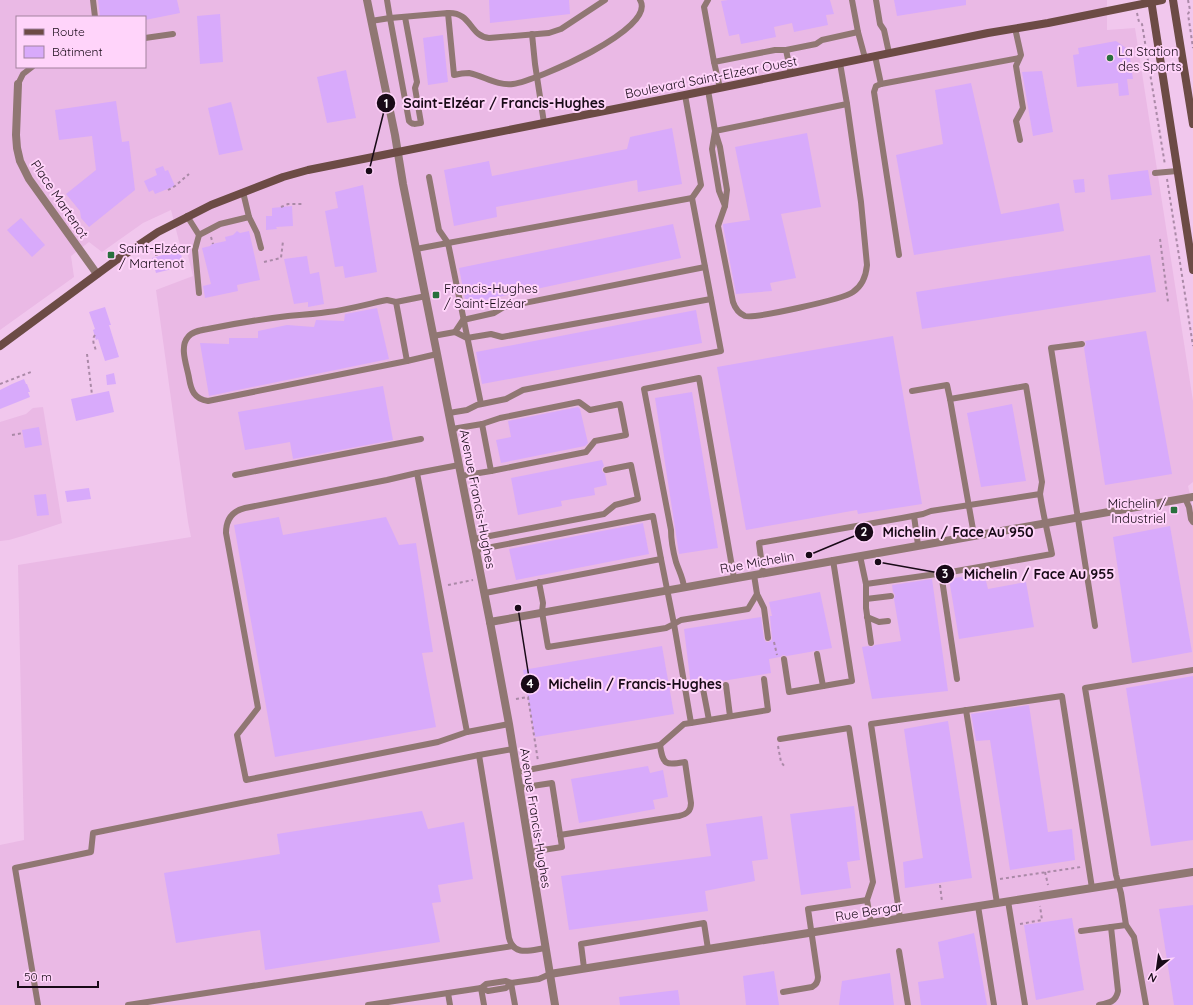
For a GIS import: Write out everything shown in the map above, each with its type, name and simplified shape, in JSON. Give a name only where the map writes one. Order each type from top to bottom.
[{"type":"street","name":"Avenue Francis-Hughes","points":[[367,0],[398,152],[436,354],[485,593],[509,724],[554,1005]]},
{"type":"street","name":"Boulevard Saint-Elzéar Ouest","points":[[0,346],[150,236],[188,216],[243,192],[283,177],[308,170],[720,88],[981,34],[1048,23],[1162,0]]},
{"type":"street","points":[[1173,0],[1193,124]]},
{"type":"street","points":[[1151,1],[1193,270]]},
{"type":"street","name":"Place Martenot","points":[[18,84],[16,135],[20,161],[29,179],[97,274]]},
{"type":"street","name":"Rue Michelin","points":[[490,622],[1189,498]]},
{"type":"street","name":"Rue Bergar","points":[[550,974],[1193,872]]},
{"type":"lane","points":[[93,0],[95,16]]},
{"type":"lane","points":[[387,0],[409,120],[410,123],[416,124],[421,123],[405,17]]},
{"type":"lane","points":[[371,21],[454,13],[462,15],[477,32],[485,38],[549,33],[561,29],[606,0]]},
{"type":"lane","points":[[448,13],[454,75],[468,73],[499,84],[505,84],[525,81],[577,60],[598,48],[629,27],[636,20],[643,6],[640,0]]},
{"type":"lane","points":[[708,0],[704,7],[720,88]]},
{"type":"lane","points":[[852,0],[865,58]]},
{"type":"lane","points":[[876,0],[880,24],[884,30],[889,53]]},
{"type":"lane","points":[[1015,28],[1021,55],[1016,66],[1023,108],[1016,121],[1020,140]]},
{"type":"lane","points":[[714,62],[775,50],[786,50],[816,44],[822,40],[858,32]]},
{"type":"lane","points":[[146,38],[172,34]]},
{"type":"lane","points":[[532,34],[544,123]]},
{"type":"lane","points":[[786,50],[791,73]]},
{"type":"lane","points":[[875,56],[881,84]]},
{"type":"lane","points":[[899,255],[874,89],[876,86],[881,84],[1019,58]]},
{"type":"lane","points":[[708,90],[727,190],[725,206],[718,226],[735,308],[739,313],[745,316],[754,316],[803,306],[842,297],[854,292],[860,286],[864,278],[867,266],[861,202],[848,104],[840,63]]},
{"type":"lane","points":[[18,84],[23,74],[31,68]]},
{"type":"lane","points":[[416,249],[692,198],[701,185],[685,95]]},
{"type":"lane","points":[[715,131],[848,104]]},
{"type":"lane","points":[[1155,174],[1177,171]]},
{"type":"lane","points":[[429,177],[439,230],[448,243],[480,404]]},
{"type":"lane","points":[[243,192],[249,217],[261,248]]},
{"type":"lane","points":[[449,413],[467,410],[480,404],[506,399],[523,390],[721,351],[692,198]]},
{"type":"lane","points":[[188,216],[199,235],[195,250],[199,293]]},
{"type":"lane","points":[[199,235],[220,224],[249,217]]},
{"type":"lane","points":[[455,332],[463,320],[494,313],[504,307],[705,267]]},
{"type":"lane","points":[[426,296],[396,302],[387,300],[328,312],[231,324],[196,332],[188,336],[185,341],[183,348],[184,354],[192,392],[199,398],[208,401],[436,354]]},
{"type":"lane","points":[[433,336],[455,332],[467,338],[491,334],[502,337],[711,299]]},
{"type":"lane","points":[[396,302],[407,361]]},
{"type":"lane","points":[[1082,344],[1051,348],[1095,626]]},
{"type":"lane","points":[[684,587],[683,579],[676,562],[671,541],[671,530],[644,389],[699,378],[734,578]]},
{"type":"lane","points":[[912,391],[947,385],[974,535]]},
{"type":"lane","points":[[866,584],[1052,554],[1040,494],[1042,482],[1026,386],[950,399]]},
{"type":"lane","points":[[452,429],[482,424],[500,418],[578,402],[590,410],[620,404],[626,435],[595,441],[586,452],[461,476]]},
{"type":"lane","points":[[482,424],[491,470]]},
{"type":"lane","points":[[235,475],[421,439]]},
{"type":"lane","points":[[459,465],[245,508],[235,512],[228,520],[226,526],[227,537],[258,708],[237,735],[246,780],[438,742],[467,732],[509,724]]},
{"type":"lane","points":[[474,539],[604,514],[615,505],[638,499],[631,465],[606,470]]},
{"type":"lane","points":[[417,473],[467,732]]},
{"type":"lane","points":[[763,573],[759,543],[914,516],[931,511],[1040,494]]},
{"type":"lane","points":[[1189,498],[1191,519],[1193,522]]},
{"type":"lane","points":[[476,550],[653,516],[668,590],[691,723]]},
{"type":"lane","points":[[914,516],[918,545]]},
{"type":"lane","points":[[860,556],[866,584],[866,608],[871,643]]},
{"type":"lane","points":[[485,593],[661,559]]},
{"type":"lane","points":[[784,662],[789,692],[852,681],[833,560]]},
{"type":"lane","points":[[941,573],[957,679]]},
{"type":"lane","points":[[754,575],[757,594],[764,608],[768,638]]},
{"type":"lane","points":[[539,582],[548,647],[666,628],[681,620],[748,609],[757,594]]},
{"type":"lane","points":[[866,599],[891,596]]},
{"type":"lane","points":[[867,617],[879,622],[888,621]]},
{"type":"lane","points":[[817,654],[823,686]]},
{"type":"lane","points":[[1146,1005],[1134,938],[1126,925],[1121,893],[1111,848],[1085,688],[1193,670]]},
{"type":"lane","points":[[517,772],[660,745],[684,724],[768,710],[764,679]]},
{"type":"lane","points":[[726,685],[730,716]]},
{"type":"lane","points":[[703,689],[709,720]]},
{"type":"lane","points":[[900,918],[871,724],[1062,696],[1092,888]]},
{"type":"lane","points":[[966,710],[997,903]]},
{"type":"lane","points":[[780,739],[849,728],[873,882],[867,900],[871,923]]},
{"type":"lane","points":[[560,835],[679,816],[688,812],[691,803],[685,762],[670,764],[666,763],[662,758],[660,745]]},
{"type":"lane","points":[[38,1005],[15,868],[92,852],[93,833],[513,749]]},
{"type":"lane","points":[[479,755],[509,938],[513,946],[518,950],[523,951],[545,948]]},
{"type":"lane","points":[[519,788],[552,783],[562,847],[530,852]]},
{"type":"lane","points":[[782,992],[812,987],[816,983],[818,977],[808,909],[867,900]]},
{"type":"lane","points":[[1008,901],[1025,1005]]},
{"type":"lane","points":[[978,906],[994,1005]]},
{"type":"lane","points":[[584,968],[580,944],[704,923],[708,948]]},
{"type":"lane","points":[[1081,931],[1126,925]]},
{"type":"lane","points":[[1099,1005],[1113,1001],[1118,991],[1110,927]]},
{"type":"lane","points":[[128,1005],[513,946]]},
{"type":"lane","points":[[899,951],[908,1005]]},
{"type":"lane","points":[[368,1005],[481,988],[486,984],[506,981],[511,983],[539,979],[550,974]]},
{"type":"lane","points":[[511,983],[515,1005]]},
{"type":"lane","points":[[481,988],[484,1005]]},
{"type":"lane","points":[[448,993],[450,1005]]},
{"type":"path","points":[[1188,0],[1190,10],[1188,14],[1193,48]]},
{"type":"path","points":[[1139,22],[1142,24],[1193,346]]},
{"type":"path","points":[[168,190],[190,174]]},
{"type":"path","points":[[281,207],[288,204],[304,204]]},
{"type":"path","points":[[1160,239],[1168,302]]},
{"type":"path","points":[[264,262],[281,258],[283,241]]},
{"type":"path","points":[[155,254],[164,254],[181,249]]},
{"type":"path","points":[[95,336],[93,341],[96,351]]},
{"type":"path","points":[[87,354],[92,395]]},
{"type":"path","points":[[0,384],[31,372]]},
{"type":"path","points":[[13,379],[15,383]]},
{"type":"path","points":[[12,435],[23,434]]},
{"type":"path","points":[[448,585],[473,580]]},
{"type":"path","points":[[768,638],[775,642],[779,662],[784,662]]},
{"type":"path","points":[[516,699],[528,697],[539,767]]},
{"type":"path","points":[[780,739],[778,746],[781,762],[785,767]]},
{"type":"path","points":[[998,879],[1083,866]]},
{"type":"path","points":[[1045,872],[1048,886]]},
{"type":"path","points":[[940,885],[942,902]]},
{"type":"path","points":[[1026,923],[1042,920],[1040,906]]},
{"type":"shaded area","points":[[0,0],[1107,0],[1107,30],[1135,28],[1193,401],[1193,482],[1188,486],[1193,508],[1193,1005],[0,1005],[0,845],[24,840],[18,565],[191,537],[156,290],[193,276],[187,252],[182,253],[171,210],[143,223],[102,252],[89,242],[71,256],[74,277],[0,330]]},
{"type":"shaded area","points":[[43,407],[62,523],[9,540],[0,541],[0,422],[26,414],[33,408]]},
{"type":"building","points":[[98,0],[177,0],[180,13],[146,20],[146,16],[100,16]]},
{"type":"building","points":[[489,0],[569,0],[570,14],[490,23]]},
{"type":"building","points":[[830,0],[834,14],[826,15],[828,25],[794,32],[792,23],[774,27],[776,37],[741,44],[739,34],[729,36],[721,1]]},
{"type":"building","points":[[894,0],[966,0],[966,5],[897,16]]},
{"type":"building","points":[[220,14],[223,62],[200,64],[197,16]]},
{"type":"building","points":[[443,35],[448,82],[428,85],[423,38]]},
{"type":"building","points":[[1116,41],[1129,50],[1133,79],[1127,79],[1129,95],[1119,96],[1118,83],[1077,87],[1073,55],[1079,54],[1078,48]]},
{"type":"building","points":[[346,70],[356,118],[327,123],[317,77]]},
{"type":"building","points":[[1042,71],[1053,132],[1033,136],[1022,72]]},
{"type":"building","points":[[971,83],[1001,214],[1059,203],[1064,231],[914,255],[896,155],[943,144],[935,90]]},
{"type":"building","points":[[116,101],[122,142],[129,141],[135,190],[89,227],[81,218],[80,211],[66,194],[96,170],[92,136],[59,140],[55,110]]},
{"type":"building","points":[[231,102],[243,150],[219,155],[208,108]]},
{"type":"building","points":[[672,128],[682,184],[638,192],[637,180],[496,207],[497,217],[454,226],[444,170],[489,161],[492,176],[627,149],[630,137]]},
{"type":"building","points":[[807,133],[821,207],[781,214],[796,278],[770,283],[772,291],[736,294],[723,224],[750,220],[735,147]]},
{"type":"building","points":[[163,166],[165,171],[168,170],[175,186],[155,194],[153,190],[149,192],[144,181],[157,175],[155,169]]},
{"type":"building","points":[[1148,170],[1152,195],[1111,200],[1108,175]]},
{"type":"building","points":[[1084,179],[1085,192],[1075,193],[1073,180]]},
{"type":"building","points":[[363,185],[377,272],[345,278],[343,266],[335,267],[325,211],[338,208],[335,192]]},
{"type":"building","points":[[292,206],[293,226],[276,227],[277,229],[266,230],[266,216],[272,216],[272,208]]},
{"type":"building","points":[[21,218],[45,245],[32,257],[7,230]]},
{"type":"building","points":[[673,224],[681,258],[466,304],[459,268]]},
{"type":"building","points":[[237,231],[240,233],[249,231],[260,280],[237,285],[238,291],[205,298],[203,286],[211,284],[202,248],[226,241],[225,237],[233,235]]},
{"type":"building","points":[[180,250],[184,266],[156,273],[152,258]]},
{"type":"building","points":[[1150,255],[1156,292],[922,329],[916,292]]},
{"type":"building","points":[[307,256],[310,274],[319,272],[324,304],[308,307],[308,302],[294,304],[284,259]]},
{"type":"building","points":[[105,307],[119,357],[105,361],[98,339],[96,340],[93,330],[95,329],[89,312]]},
{"type":"building","points":[[377,308],[389,359],[209,396],[200,343],[229,344],[229,338],[258,338],[258,331],[287,325],[314,327],[316,320],[344,321],[345,314]]},
{"type":"building","points":[[696,310],[702,343],[482,384],[476,352]]},
{"type":"building","points":[[1146,331],[1172,474],[1105,485],[1084,348],[1086,344],[1085,341]]},
{"type":"building","points":[[893,336],[922,504],[858,514],[857,510],[746,530],[717,367]]},
{"type":"building","points":[[114,373],[116,384],[107,385],[106,375]]},
{"type":"building","points":[[24,379],[30,392],[28,392],[30,397],[0,409],[0,390]]},
{"type":"building","points":[[383,386],[393,440],[293,459],[290,442],[245,450],[238,412]]},
{"type":"building","points":[[109,391],[114,412],[76,421],[71,399]]},
{"type":"building","points":[[692,392],[718,548],[679,554],[655,398]]},
{"type":"building","points":[[1012,404],[1026,481],[981,487],[967,413]]},
{"type":"building","points":[[578,407],[580,409],[588,443],[585,446],[501,463],[496,440],[511,437],[508,421]]},
{"type":"building","points":[[39,427],[42,445],[25,448],[22,430]]},
{"type":"building","points":[[602,460],[604,466],[602,471],[605,474],[607,485],[594,488],[595,495],[561,501],[562,506],[518,515],[511,478]]},
{"type":"building","points":[[89,488],[91,499],[67,502],[65,491]]},
{"type":"building","points":[[46,494],[49,515],[37,516],[34,495]]},
{"type":"building","points":[[279,517],[283,535],[386,517],[399,545],[416,543],[433,652],[422,653],[436,727],[275,757],[234,525]]},
{"type":"building","points":[[643,523],[649,554],[516,580],[509,549]]},
{"type":"building","points":[[1170,526],[1192,652],[1132,663],[1113,537]]},
{"type":"building","points":[[984,573],[988,589],[1026,582],[1034,627],[959,639],[949,579]]},
{"type":"building","points":[[932,579],[948,691],[872,699],[862,647],[872,647],[875,645],[901,641],[894,599],[895,595],[892,585]]},
{"type":"building","points":[[820,592],[832,648],[787,656],[783,655],[769,659],[771,673],[691,686],[684,629],[761,617],[764,639],[766,642],[769,642],[772,640],[770,616],[772,616],[769,602]]},
{"type":"building","points":[[662,646],[674,714],[535,737],[523,670]]},
{"type":"building","points":[[1193,676],[1193,840],[1151,846],[1126,688]]},
{"type":"building","points":[[1029,705],[1048,832],[1072,829],[1075,860],[1010,870],[990,740],[976,741],[971,714]]},
{"type":"building","points":[[948,721],[972,878],[905,888],[903,862],[923,858],[904,729]]},
{"type":"building","points":[[648,766],[650,773],[663,770],[668,797],[653,800],[655,809],[579,823],[571,779]]},
{"type":"building","points":[[854,806],[860,860],[847,862],[851,888],[801,895],[790,814]]},
{"type":"building","points":[[422,811],[428,829],[464,822],[473,879],[438,885],[441,902],[432,903],[440,942],[265,970],[260,930],[176,943],[164,873],[280,854],[277,834]]},
{"type":"building","points":[[762,816],[768,859],[752,861],[755,881],[705,891],[708,911],[569,930],[561,876],[711,856],[706,824]]},
{"type":"building","points":[[1193,905],[1193,1005],[1174,1005],[1159,909]]},
{"type":"building","points":[[1072,918],[1084,990],[1036,1000],[1024,925]]},
{"type":"building","points":[[974,933],[987,1005],[921,1005],[918,982],[944,978],[938,942]]},
{"type":"building","points":[[774,971],[779,1005],[746,1005],[743,976]]},
{"type":"building","points":[[890,973],[894,1005],[839,1005],[842,981]]},
{"type":"building","points":[[678,990],[680,1005],[620,1005],[619,997]]},
{"type":"place","name":"La Station des Sports","points":[[1110,58]]},
{"type":"place","name":"Saint-Elzéar / Francis-Hughes","points":[[369,171]]},
{"type":"place","name":"Saint-Elzéar / Martenot","points":[[111,255]]},
{"type":"place","name":"Francis-Hughes / Saint-Elzéar","points":[[436,295]]},
{"type":"place","name":"Michelin / Industriel","points":[[1174,510]]},
{"type":"place","name":"Michelin / Face Au 950","points":[[809,555]]},
{"type":"place","name":"Michelin / Face Au 955","points":[[878,562]]},
{"type":"place","name":"Michelin / Francis-Hughes","points":[[518,608]]}]
